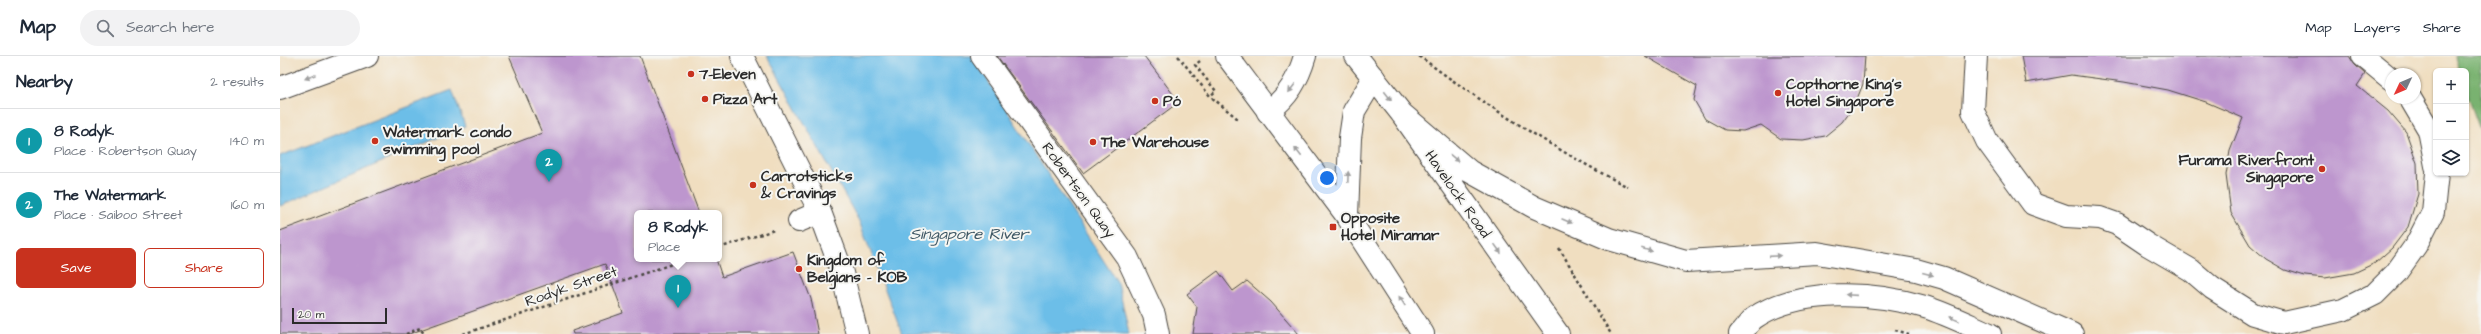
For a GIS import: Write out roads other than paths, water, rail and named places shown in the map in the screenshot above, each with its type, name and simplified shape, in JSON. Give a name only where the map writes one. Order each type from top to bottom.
[{"type":"main road","points":[[280,88],[366,56]]},
{"type":"main road","points":[[742,56],[820,212],[841,269],[857,334]]},
{"type":"main road","name":"Robertson Quay","points":[[982,56],[1127,257],[1154,315],[1158,334]]},
{"type":"main road","points":[[1227,56],[1347,216],[1423,334]]},
{"type":"main road","points":[[1268,112],[1281,102],[1296,82],[1305,56]]},
{"type":"main road","name":"Havelock Road","points":[[1356,56],[1402,114],[1558,334]]},
{"type":"main road","points":[[1976,56],[1973,111],[1987,141],[2033,204],[2066,216],[2100,218],[2117,224],[2148,245],[2191,270],[2212,288],[2253,314],[2284,323],[2343,310],[2374,294],[2396,273],[2416,245],[2433,212],[2437,176]]},
{"type":"main road","points":[[2363,56],[2385,74]]},
{"type":"main road","points":[[1347,216],[1350,138],[1354,111],[1374,78]]},
{"type":"main road","points":[[2414,104],[2429,130],[2433,151]]},
{"type":"main road","points":[[1402,114],[1469,171],[1534,207],[1609,239],[1686,261],[1817,253],[1890,265],[1944,278],[2072,334]]},
{"type":"main road","points":[[799,221],[820,212]]},
{"type":"main road","points":[[1890,265],[1890,300]]},
{"type":"main road","points":[[1740,334],[1754,319],[1775,308],[1808,298],[1848,294],[1925,307],[1990,334]]},
{"type":"water","name":"Singapore River","points":[[767,56],[972,56],[1118,283],[1129,334],[902,334],[859,221]]},
{"type":"water","name":"Watermark condo swimming pool","points":[[452,90],[465,126],[280,206],[280,156]]},
{"type":"place","name":"7-Eleven","points":[[691,74]]},
{"type":"place","name":"Copthorne King's Hotel Singapore","points":[[1778,93]]},
{"type":"place","name":"Pizza Art","points":[[705,99]]},
{"type":"place","name":"Pó","points":[[1155,101]]},
{"type":"place","name":"Watermark condo swimming pool","points":[[375,141]]},
{"type":"place","name":"The Warehouse","points":[[1093,142]]},
{"type":"place","name":"Furama Riverfront Singapore","points":[[2322,169]]},
{"type":"place","name":"The Watermark","points":[[549,182]]},
{"type":"place","name":"Carrotsticks & Cravings","points":[[753,185]]},
{"type":"place","name":"Opposite Hotel Miramar","points":[[1333,227]]},
{"type":"place","name":"Kingdom of Belgians - KOB","points":[[799,269]]},
{"type":"place","name":"8 Rodyk","points":[[678,308]]}]
